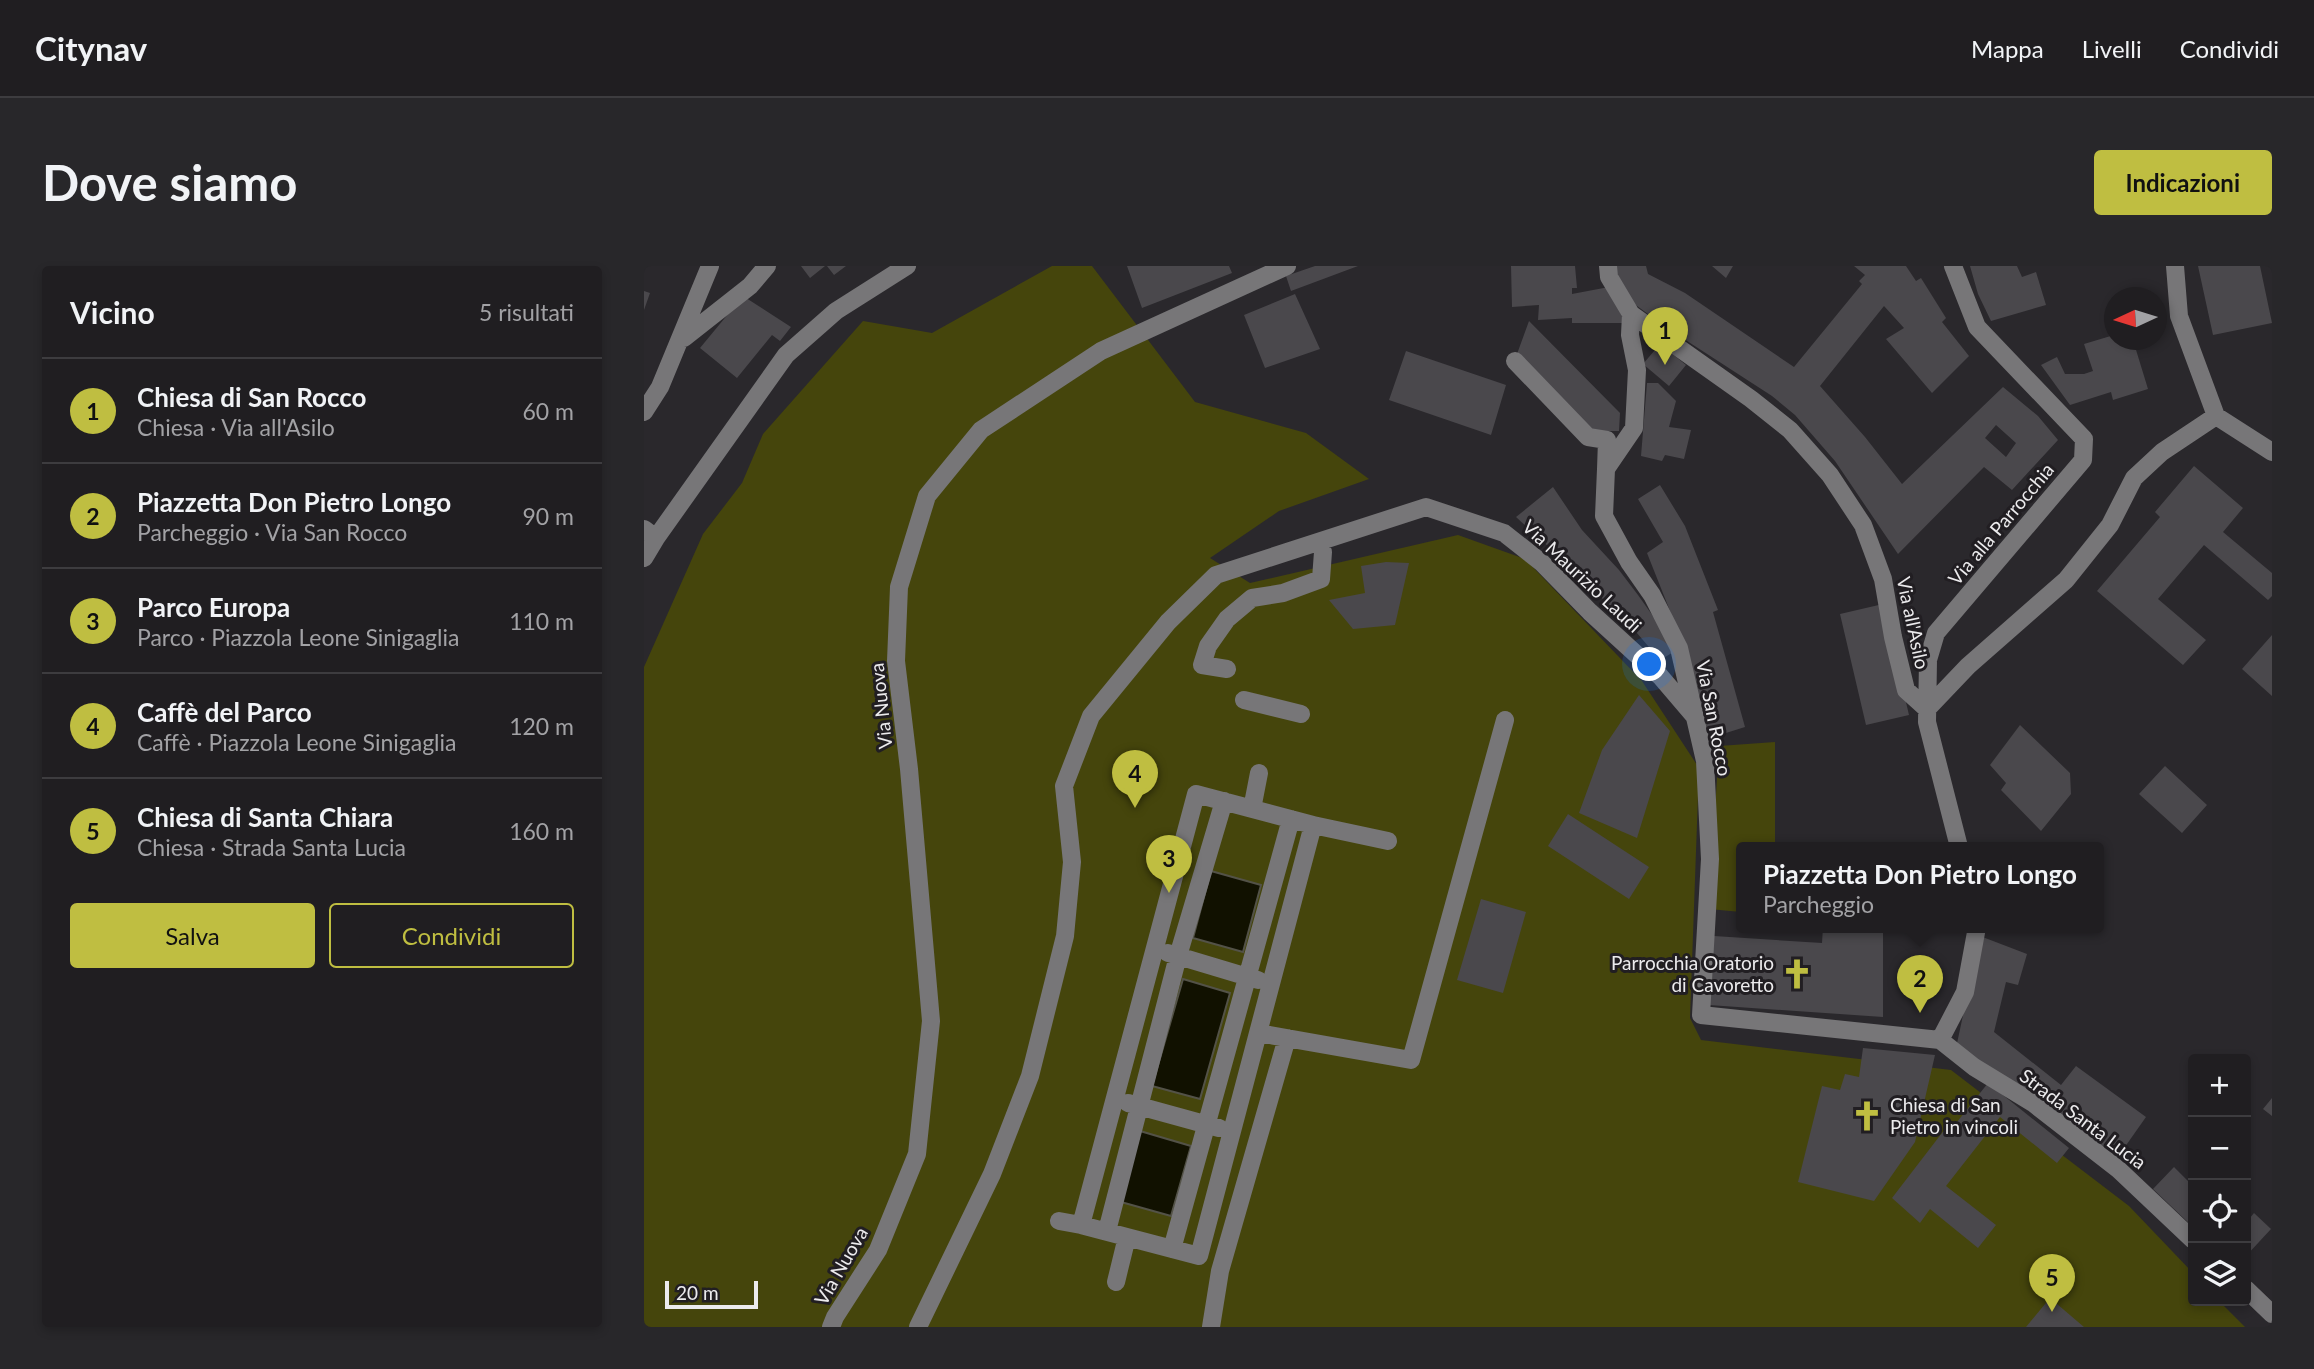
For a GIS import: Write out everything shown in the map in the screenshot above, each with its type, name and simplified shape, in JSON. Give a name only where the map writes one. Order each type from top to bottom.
[{"type":"street","points":[[644,412],[660,387],[710,266]]},
{"type":"street","points":[[681,340],[750,286],[767,266]]},
{"type":"street","points":[[644,558],[650,534],[786,355],[836,311],[907,266]]},
{"type":"street","name":"Via Nuova","points":[[831,1327],[878,1250],[917,1154],[931,1021],[909,769],[896,661],[899,587],[927,496],[981,430],[1101,351],[1287,266]]},
{"type":"street","points":[[1606,469],[1634,428],[1637,370],[1630,335],[1632,314],[1609,277],[1608,266]]},
{"type":"street","name":"Via alla Parrocchia","points":[[1953,266],[1977,327],[2084,439],[2083,460],[1936,633],[1928,660],[1927,722],[1958,842]]},
{"type":"street","points":[[2175,266],[2179,316],[2216,416],[2272,452]]},
{"type":"street","name":"Via all'Asilo","points":[[1632,314],[1790,430],[1830,475],[1863,525],[1883,579],[1906,690],[1927,709],[1968,666],[2066,580],[2110,525],[2134,478],[2162,452],[2216,416]]},
{"type":"street","name":"Via San Rocco","points":[[1515,361],[1588,437],[1607,440],[1604,516],[1629,562],[1652,595],[1679,648],[1705,761],[1710,859],[1701,1015],[1940,1040]]},
{"type":"street","name":"Via Maurizio Laudi","points":[[918,1327],[992,1174],[1030,1076],[1065,936],[1072,862],[1064,786],[1091,716],[1168,622],[1216,575],[1426,507],[1504,533],[1542,563],[1590,612],[1660,676],[1695,717]]},
{"type":"street","points":[[1227,669],[1202,665],[1208,646],[1227,619],[1252,597],[1283,593],[1321,579],[1323,552]]},
{"type":"street","points":[[1244,701],[1273,699],[1301,714]]},
{"type":"street","points":[[1258,1033],[1411,1060],[1505,720]]},
{"type":"street","points":[[1252,809],[1259,772]]},
{"type":"street","points":[[1081,1225],[1195,794],[1313,825],[1388,841]]},
{"type":"street","points":[[1107,1231],[1178,956],[1224,801]]},
{"type":"street","points":[[1172,1249],[1291,819]]},
{"type":"street","points":[[1199,1256],[1313,825]]},
{"type":"street","points":[[1940,1040],[1965,992],[1976,933]]},
{"type":"street","points":[[1154,949],[1271,984]]},
{"type":"street","points":[[1211,1327],[1224,1261],[1287,1038]]},
{"type":"street","name":"Strada Santa Lucia","points":[[1940,1040],[1974,1067],[2033,1103],[2119,1170],[2188,1235]]},
{"type":"street","points":[[1114,1100],[1232,1132]]},
{"type":"street","points":[[1059,1222],[1107,1231],[1224,1261]]},
{"type":"street","points":[[1116,1282],[1127,1237]]},
{"type":"street","points":[[2251,1294],[2272,1314]]},
{"type":"shaded area","points":[[1052,266],[1092,266],[1195,402],[1306,433],[1369,479],[1279,511],[1210,558],[1250,583],[1458,535],[1525,559],[1642,681],[1699,768],[1690,1018],[1701,1040],[1951,1070],[2129,1206],[2188,1268],[2188,1306],[2224,1306],[2245,1327],[644,1327],[644,667],[703,534],[742,483],[763,434],[863,321],[932,333]]},
{"type":"shaded area","points":[[1775,742],[1775,842],[1736,842],[1736,912],[1709,909],[1719,746]]},
{"type":"shaded area","points":[[1211,871],[1261,885],[1243,952],[1193,938]]},
{"type":"shaded area","points":[[1183,979],[1230,993],[1200,1099],[1152,1086]]},
{"type":"shaded area","points":[[1140,1131],[1191,1146],[1171,1216],[1121,1202]]},
{"type":"building","points":[[801,266],[825,266],[810,278]]},
{"type":"building","points":[[827,266],[846,266],[834,275]]},
{"type":"building","points":[[1127,266],[1229,266],[1232,273],[1142,308]]},
{"type":"building","points":[[1315,266],[1358,266],[1291,291],[1286,276]]},
{"type":"building","points":[[1511,266],[1575,266],[1577,288],[1572,288],[1572,294],[1609,287],[1625,323],[1572,323],[1572,318],[1538,320],[1539,305],[1512,307]]},
{"type":"building","points":[[1612,266],[1646,266],[1648,274],[1685,293],[1794,367],[1862,284],[1859,281],[1865,275],[1854,266],[1906,266],[1916,281],[1921,278],[1946,318],[1942,322],[1969,356],[1932,393],[1886,339],[1904,328],[1884,306],[1820,386],[1902,484],[2003,387],[2038,416],[2058,440],[2012,490],[1984,467],[1898,554],[1835,461],[1795,415],[1772,396],[1633,303]],"holes":[[[1996,425],[2016,443],[2006,457],[1985,438]]]},
{"type":"building","points":[[1712,266],[1733,266],[1726,278]]},
{"type":"building","points":[[1970,266],[2017,266],[2022,277],[2036,272],[2046,305],[1991,321],[1978,294]]},
{"type":"building","points":[[2198,266],[2260,266],[2272,323],[2213,335]]},
{"type":"building","points":[[644,291],[650,293],[644,310]]},
{"type":"building","points":[[1295,294],[1320,349],[1265,368],[1244,315]]},
{"type":"building","points":[[743,296],[791,327],[780,341],[772,335],[737,378],[700,348]]},
{"type":"building","points":[[1529,321],[1620,413],[1619,431],[1590,431],[1517,354]]},
{"type":"building","points":[[2104,338],[2104,350],[2136,350],[2148,389],[2113,400],[2111,392],[2070,405],[2041,365],[2057,357],[2065,374],[2093,371],[2084,344]]},
{"type":"building","points":[[1660,344],[1686,365],[1669,386],[1643,364]]},
{"type":"building","points":[[1406,351],[1506,385],[1491,435],[1389,400]]},
{"type":"building","points":[[1647,383],[1658,383],[1676,401],[1669,427],[1691,430],[1684,459],[1665,455],[1662,461],[1641,456]]},
{"type":"building","points":[[2194,466],[2243,508],[2223,532],[2272,573],[2272,596],[2268,600],[2204,545],[2158,599],[2206,640],[2183,665],[2097,591],[2160,517],[2155,512]]},
{"type":"building","points":[[1660,485],[1685,526],[1718,610],[1713,612],[1745,727],[1710,738],[1674,621],[1647,553],[1663,542],[1638,499]]},
{"type":"building","points":[[1553,487],[1582,530],[1619,570],[1677,650],[1660,660],[1619,612],[1612,613],[1598,592],[1516,517]]},
{"type":"building","points":[[1386,562],[1409,563],[1395,625],[1353,629],[1329,600],[1365,593],[1361,566]]},
{"type":"building","points":[[1883,604],[1909,715],[1866,725],[1840,614]]},
{"type":"building","points":[[2272,635],[2272,696],[2242,669]]},
{"type":"building","points":[[1639,695],[1670,731],[1637,838],[1579,813],[1602,750]]},
{"type":"building","points":[[2020,725],[2070,773],[2071,794],[2041,831],[2001,790],[2006,783],[1990,765]]},
{"type":"building","points":[[2165,766],[2207,805],[2182,833],[2139,794]]},
{"type":"building","points":[[1568,814],[1649,867],[1629,899],[1548,846]]},
{"type":"building","points":[[1481,899],[1526,912],[1503,993],[1457,980]]},
{"type":"building","name":"Parrocchia Oratorio di Cavoretto","points":[[1823,933],[1883,933],[1883,1017],[1709,1005],[1714,936],[1822,943]]},
{"type":"building","points":[[1980,936],[2027,954],[2018,985],[2006,982],[1994,1032],[2061,1085],[2076,1066],[2146,1117],[2115,1161],[1956,1048]]},
{"type":"building","name":"Chiesa di San Pietro in vincoli","points":[[1863,1048],[1935,1055],[1915,1142],[1874,1201],[1798,1182],[1822,1086],[1840,1090],[1845,1074],[1859,1077]]},
{"type":"building","points":[[1988,1083],[2069,1148],[2057,1163],[2000,1117],[1946,1186],[1996,1225],[1978,1248],[1930,1209],[1920,1223],[1892,1198],[1945,1129],[1949,1132]]},
{"type":"building","points":[[2272,1098],[2272,1116],[2263,1109]]},
{"type":"building","points":[[2174,1167],[2188,1181],[2188,1222],[2153,1189]]},
{"type":"building","points":[[2254,1213],[2271,1229],[2251,1251],[2251,1243],[2251,1217]]},
{"type":"building","points":[[2050,1298],[2084,1327],[2026,1327]]},
{"type":"place","name":"Chiesa di San Rocco","points":[[1665,365]]},
{"type":"place","name":"Caffè del Parco","points":[[1135,808]]},
{"type":"place","name":"Parco Europa","points":[[1169,893]]},
{"type":"place","name":"Parrocchia Oratorio di Cavoretto","points":[[1797,974]]},
{"type":"place","name":"Piazzetta Don Pietro Longo","points":[[1920,1013]]},
{"type":"place","name":"Chiesa di San Pietro in vincoli","points":[[1867,1116]]},
{"type":"place","name":"Chiesa di Santa Chiara","points":[[2052,1312]]}]
